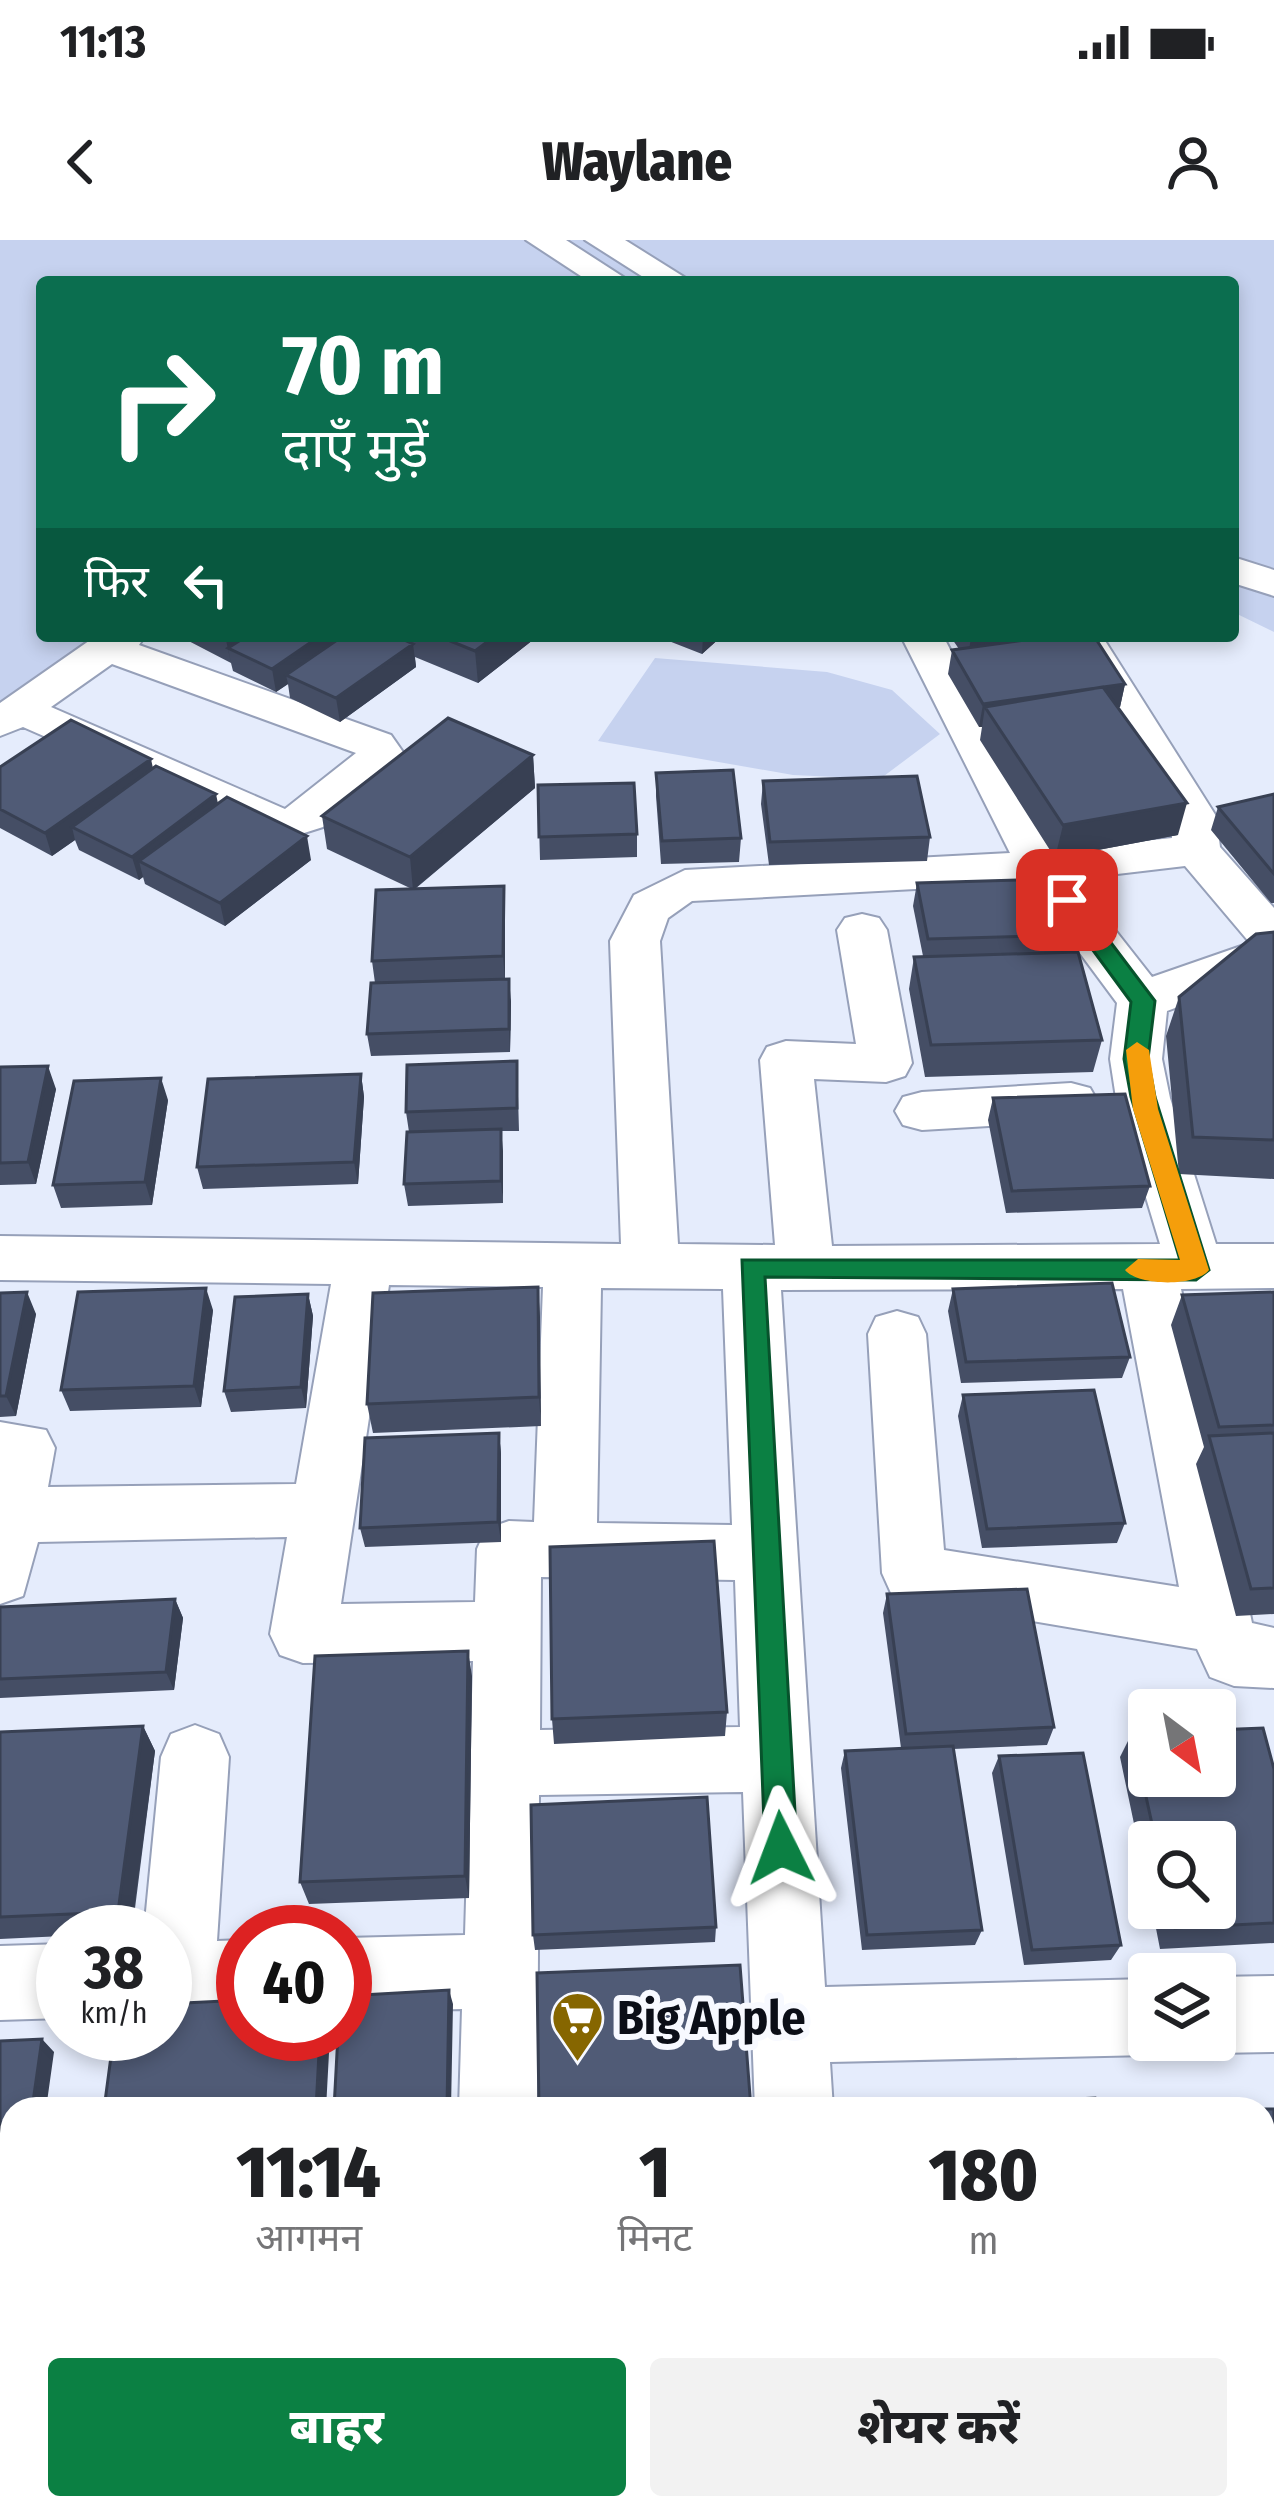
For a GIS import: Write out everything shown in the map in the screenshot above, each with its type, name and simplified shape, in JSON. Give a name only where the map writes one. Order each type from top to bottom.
[{"type":"street","points":[[542,240],[627,272]]},
{"type":"street","points":[[601,240],[627,272]]},
{"type":"street","points":[[627,272],[675,240]]},
{"type":"street","points":[[1239,571],[1274,584]]},
{"type":"street","points":[[1239,610],[1274,622]]},
{"type":"street","points":[[116,642],[375,745],[382,755],[307,817],[282,825],[10,716],[116,642]]},
{"type":"street","points":[[925,642],[1041,867],[1143,1001],[1136,1059],[1172,1270],[1219,1623],[1234,1656],[1274,1658]]},
{"type":"street","points":[[1085,642],[1208,824],[1274,939]]},
{"type":"street","points":[[650,1262],[635,941],[638,920],[662,896],[685,886],[1041,867],[1208,824]]},
{"type":"street","points":[[794,2097],[766,1552],[786,1060],[886,1063],[862,930]]},
{"type":"street","points":[[1143,1001],[1230,965],[1274,954]]},
{"type":"street","points":[[922,1111],[1143,1097]]},
{"type":"street","points":[[0,1258],[1172,1270],[1274,1266]]},
{"type":"street","points":[[364,1260],[303,1634],[507,1631]]},
{"type":"street","points":[[565,1550],[573,1261]]},
{"type":"street","points":[[897,1334],[914,1573],[1219,1623]]},
{"type":"street","points":[[0,1448],[24,1448],[0,1576]]},
{"type":"street","points":[[11,1515],[323,1510]]},
{"type":"street","points":[[498,2097],[509,1549],[766,1552]]},
{"type":"street","points":[[195,1757],[195,1978]]},
{"type":"street","points":[[504,1763],[776,1760]]},
{"type":"street","points":[[372,1974],[500,1971]]},
{"type":"street","points":[[0,1983],[36,1982]]},
{"type":"street","points":[[1236,2015],[1274,2014]]},
{"type":"street","points":[[791,2025],[1128,2017]]},
{"type":"shaded area","points":[[0,240],[1274,240],[1274,632],[1239,615],[1239,276],[36,276],[36,642],[125,642],[0,728]]},
{"type":"shaded area","points":[[655,658],[827,672],[892,690],[940,734],[880,779],[793,775],[598,741]]},
{"type":"building","points":[[238,642],[311,642],[272,669],[228,648]]},
{"type":"building","points":[[334,642],[413,644],[336,698],[286,675]]},
{"type":"building","points":[[453,642],[487,642],[475,651]]},
{"type":"building","points":[[1011,642],[1098,642],[1125,684],[983,704],[952,650]]},
{"type":"building","points":[[1103,687],[1187,803],[1063,825],[985,707]]},
{"type":"building","points":[[448,718],[533,755],[410,857],[322,816]]},
{"type":"building","points":[[71,720],[151,759],[45,833],[0,809],[0,767]]},
{"type":"building","points":[[156,766],[216,794],[132,857],[72,827]]},
{"type":"building","points":[[733,770],[741,838],[662,841],[656,773]]},
{"type":"building","points":[[917,776],[930,837],[770,842],[763,781]]},
{"type":"building","points":[[634,783],[637,834],[539,837],[538,785]]},
{"type":"building","points":[[1274,794],[1274,874],[1218,807]]},
{"type":"building","points":[[227,797],[307,836],[220,903],[139,861]]},
{"type":"building","points":[[1057,879],[1073,935],[928,939],[917,883]]},
{"type":"building","points":[[504,886],[503,956],[372,961],[376,890]]},
{"type":"building","points":[[1274,932],[1274,1140],[1193,1137],[1179,997],[1256,934]]},
{"type":"building","points":[[1078,952],[1102,1040],[931,1045],[914,957]]},
{"type":"building","points":[[509,979],[509,1029],[367,1034],[371,983]]},
{"type":"building","points":[[517,1061],[517,1108],[406,1112],[407,1065]]},
{"type":"building","points":[[48,1066],[28,1162],[0,1163],[0,1067]]},
{"type":"building","points":[[361,1074],[354,1162],[197,1167],[208,1079]]},
{"type":"building","points":[[161,1078],[145,1182],[53,1185],[74,1081]]},
{"type":"building","points":[[1125,1094],[1150,1186],[1012,1191],[993,1098]]},
{"type":"building","points":[[501,1129],[501,1181],[404,1184],[407,1132]]},
{"type":"building","points":[[1112,1283],[1130,1357],[966,1362],[953,1289]]},
{"type":"building","points":[[538,1287],[539,1397],[367,1404],[373,1293]]},
{"type":"building","points":[[206,1288],[194,1386],[61,1390],[78,1292]]},
{"type":"building","points":[[27,1292],[6,1396],[0,1396],[0,1293]]},
{"type":"building","points":[[1274,1292],[1274,1425],[1219,1427],[1182,1295]]},
{"type":"building","points":[[308,1294],[301,1387],[224,1391],[235,1297]]},
{"type":"building","points":[[1094,1390],[1125,1523],[987,1529],[963,1395]]},
{"type":"building","points":[[499,1433],[498,1522],[360,1528],[365,1438]]},
{"type":"building","points":[[1274,1433],[1274,1588],[1251,1589],[1209,1436]]},
{"type":"building","points":[[714,1541],[727,1712],[552,1719],[550,1547]]},
{"type":"building","points":[[1027,1589],[1054,1727],[906,1734],[887,1594]]},
{"type":"building","points":[[175,1599],[166,1672],[0,1679],[0,1607]]},
{"type":"building","points":[[468,1651],[465,1876],[300,1882],[315,1656]]},
{"type":"building","points":[[143,1726],[119,1905],[36,1905],[36,1915],[0,1917],[0,1732]]},
{"type":"building","points":[[1263,1728],[1274,1769],[1274,1923],[1236,1925],[1236,1821],[1151,1821],[1146,1797],[1236,1797],[1236,1729]]},
{"type":"building","points":[[953,1746],[982,1930],[867,1935],[845,1751]]},
{"type":"building","points":[[1083,1753],[1121,1945],[1032,1950],[999,1756]]},
{"type":"building","points":[[707,1797],[716,1927],[533,1935],[531,1805]]},
{"type":"building","points":[[740,1965],[750,2097],[539,2097],[537,1973]]},
{"type":"building","points":[[449,1990],[447,2097],[335,2097],[337,2061],[372,2061],[372,1994]]},
{"type":"building","points":[[216,2001],[216,2061],[319,2061],[317,2097],[106,2097],[110,2061],[192,2061],[192,2003]]},
{"type":"building","points":[[36,2039],[39,2061],[34,2097],[0,2097],[0,2041]]},
{"type":"slow traffic","points":[[1137,1050],[1145,1109],[1196,1270],[1138,1270]]},
{"type":"place","name":"Big Apple","points":[[578,2063]]},
{"type":"route","points":[[781,1848],[751,1267],[1196,1270],[1145,1109],[1136,1059],[1143,1001],[1067,900]]}]
